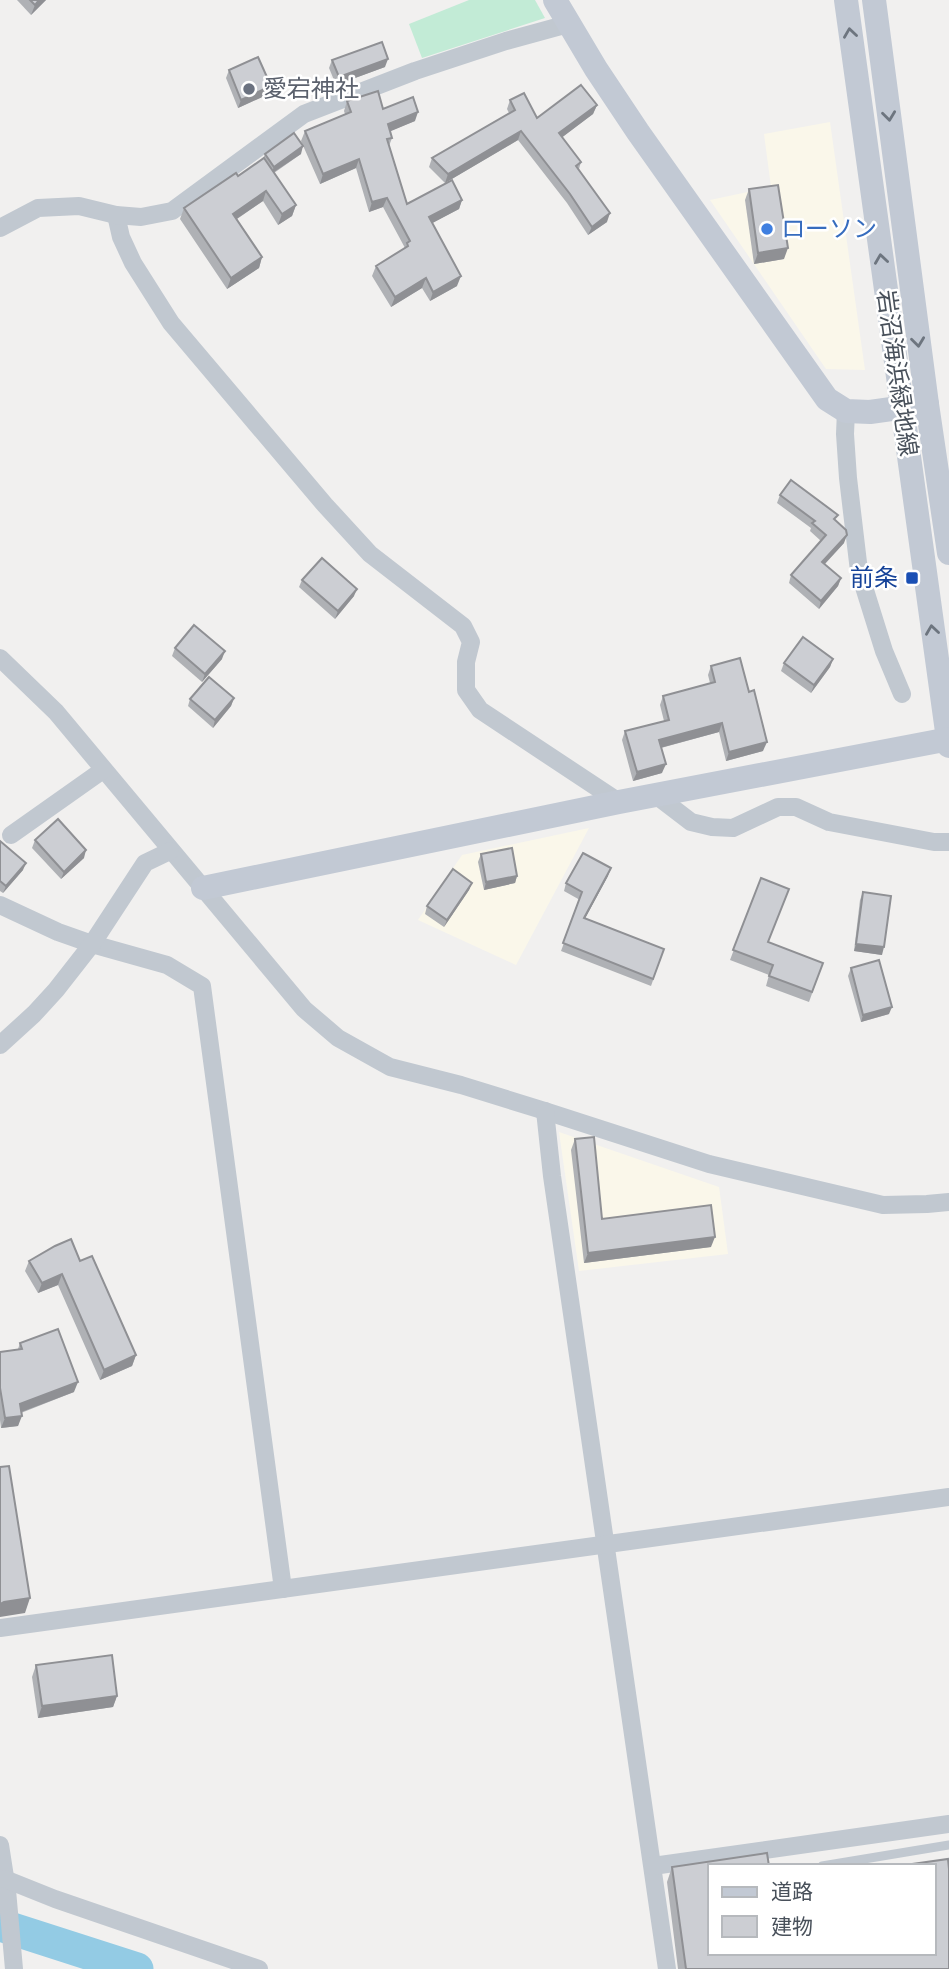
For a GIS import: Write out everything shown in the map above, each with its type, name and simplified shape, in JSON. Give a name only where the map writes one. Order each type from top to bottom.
[{"type":"street","points":[[555,0],[638,132],[827,399],[846,411],[870,412],[927,404]]},
{"type":"street","name":"岩沼海浜緑地線","points":[[846,0],[949,746]]},
{"type":"street","name":"岩沼海浜緑地線","points":[[874,0],[949,553]]},
{"type":"street","points":[[0,228],[37,208],[79,206],[116,215],[141,217],[172,211],[304,114],[415,71],[568,24]]},
{"type":"street","points":[[116,215],[121,237],[134,264],[171,323],[325,505],[370,554],[463,626],[471,642],[466,662],[466,690],[480,710],[619,802]]},
{"type":"street","points":[[846,411],[848,478],[859,571],[884,651],[902,694]]},
{"type":"street","points":[[3,667],[56,712],[304,1009],[338,1038],[390,1067],[461,1085],[709,1164],[883,1205],[949,1202]]},
{"type":"street","points":[[203,888],[619,802],[949,739]]},
{"type":"street","points":[[11,835],[103,769]]},
{"type":"street","points":[[657,796],[691,822],[712,827],[733,828],[778,807],[796,807],[829,822],[934,842],[949,842]]},
{"type":"street","points":[[0,1045],[41,1006],[92,944],[145,863],[170,851]]},
{"type":"street","points":[[0,905],[58,932],[167,965],[202,986],[283,1589]]},
{"type":"street","points":[[545,1111],[552,1176],[667,1969]]},
{"type":"street","points":[[0,1628],[949,1497]]},
{"type":"street","points":[[653,1866],[949,1824]]},
{"type":"street","points":[[0,1845],[14,1969]]},
{"type":"street","points":[[6,1884],[258,1969]]},
{"type":"lane","points":[[834,1864],[949,1845]]},
{"type":"shaded area","points":[[830,122],[865,370],[826,369],[710,200],[771,187],[764,134]]},
{"type":"shaded area","points":[[589,828],[516,965],[418,920],[462,855]]},
{"type":"shaded area","points":[[559,1132],[719,1187],[728,1254],[579,1271]]},
{"type":"green space","points":[[469,0],[535,0],[545,18],[422,58],[409,24]]},
{"type":"building","points":[[382,42],[388,59],[339,77],[332,60]]},
{"type":"building","points":[[258,57],[271,86],[241,100],[229,70]]},
{"type":"building","points":[[581,85],[597,105],[559,133],[581,162],[576,166],[610,213],[592,227],[521,131],[448,174],[432,158],[515,110],[510,100],[524,93],[537,118]]},
{"type":"building","points":[[378,91],[383,109],[413,97],[418,112],[388,124],[392,138],[387,139],[407,204],[452,180],[462,200],[429,217],[461,276],[433,292],[426,278],[395,297],[376,266],[408,246],[410,241],[387,198],[372,202],[359,159],[323,174],[305,131],[351,112],[347,101]]},
{"type":"building","points":[[294,133],[303,146],[274,167],[265,154]]},
{"type":"building","points":[[264,158],[296,205],[282,214],[266,191],[233,214],[262,257],[231,278],[184,208],[236,173],[238,176]]},
{"type":"building","points":[[778,185],[788,248],[758,253],[749,189]]},
{"type":"building","points":[[791,480],[838,515],[834,519],[846,530],[847,535],[822,562],[841,578],[821,601],[791,575],[826,535],[812,523],[815,521],[780,495]]},
{"type":"building","points":[[322,558],[357,589],[338,611],[302,580]]},
{"type":"building","points":[[194,625],[225,651],[205,674],[175,648]]},
{"type":"building","points":[[803,637],[833,659],[814,685],[784,663]]},
{"type":"building","points":[[740,658],[749,692],[754,690],[767,742],[729,752],[722,723],[659,740],[666,764],[637,772],[625,731],[669,720],[663,696],[715,682],[711,666]]},
{"type":"building","points":[[209,677],[234,698],[215,720],[190,699]]},
{"type":"building","points":[[58,819],[86,850],[64,872],[35,840]]},
{"type":"building","points":[[0,841],[26,863],[6,886],[0,881]]},
{"type":"building","points":[[512,848],[517,876],[486,882],[481,854]]},
{"type":"building","points":[[583,853],[611,868],[584,918],[664,949],[653,979],[563,943],[582,892],[566,883]]},
{"type":"building","points":[[453,869],[472,883],[447,920],[427,906]]},
{"type":"building","points":[[761,878],[789,889],[768,942],[823,963],[812,992],[769,976],[773,965],[733,950]]},
{"type":"building","points":[[863,892],[891,896],[884,947],[856,944]]},
{"type":"building","points":[[879,960],[892,1007],[863,1015],[851,968]]},
{"type":"building","points":[[594,1137],[602,1219],[711,1205],[715,1237],[588,1253],[575,1139]]},
{"type":"building","points":[[71,1239],[80,1261],[92,1256],[136,1355],[104,1370],[62,1274],[42,1283],[29,1261]]},
{"type":"building","points":[[58,1329],[78,1382],[20,1404],[22,1416],[5,1418],[0,1388],[0,1352],[22,1349],[20,1343]]},
{"type":"building","points":[[9,1466],[30,1598],[0,1604],[0,1467]]},
{"type":"building","points":[[112,1655],[117,1696],[42,1706],[36,1665]]},
{"type":"building","points":[[767,1853],[769,1864],[708,1864],[708,1955],[935,1955],[935,1864],[912,1864],[948,1859],[949,1969],[686,1969],[672,1867]]},
{"type":"waterway","points":[[0,1925],[137,1969]]},
{"type":"place","name":"愛宕神社","points":[[249,89]]},
{"type":"place","name":"ローソン","points":[[767,229]]},
{"type":"place","name":"前条","points":[[912,578]]}]
